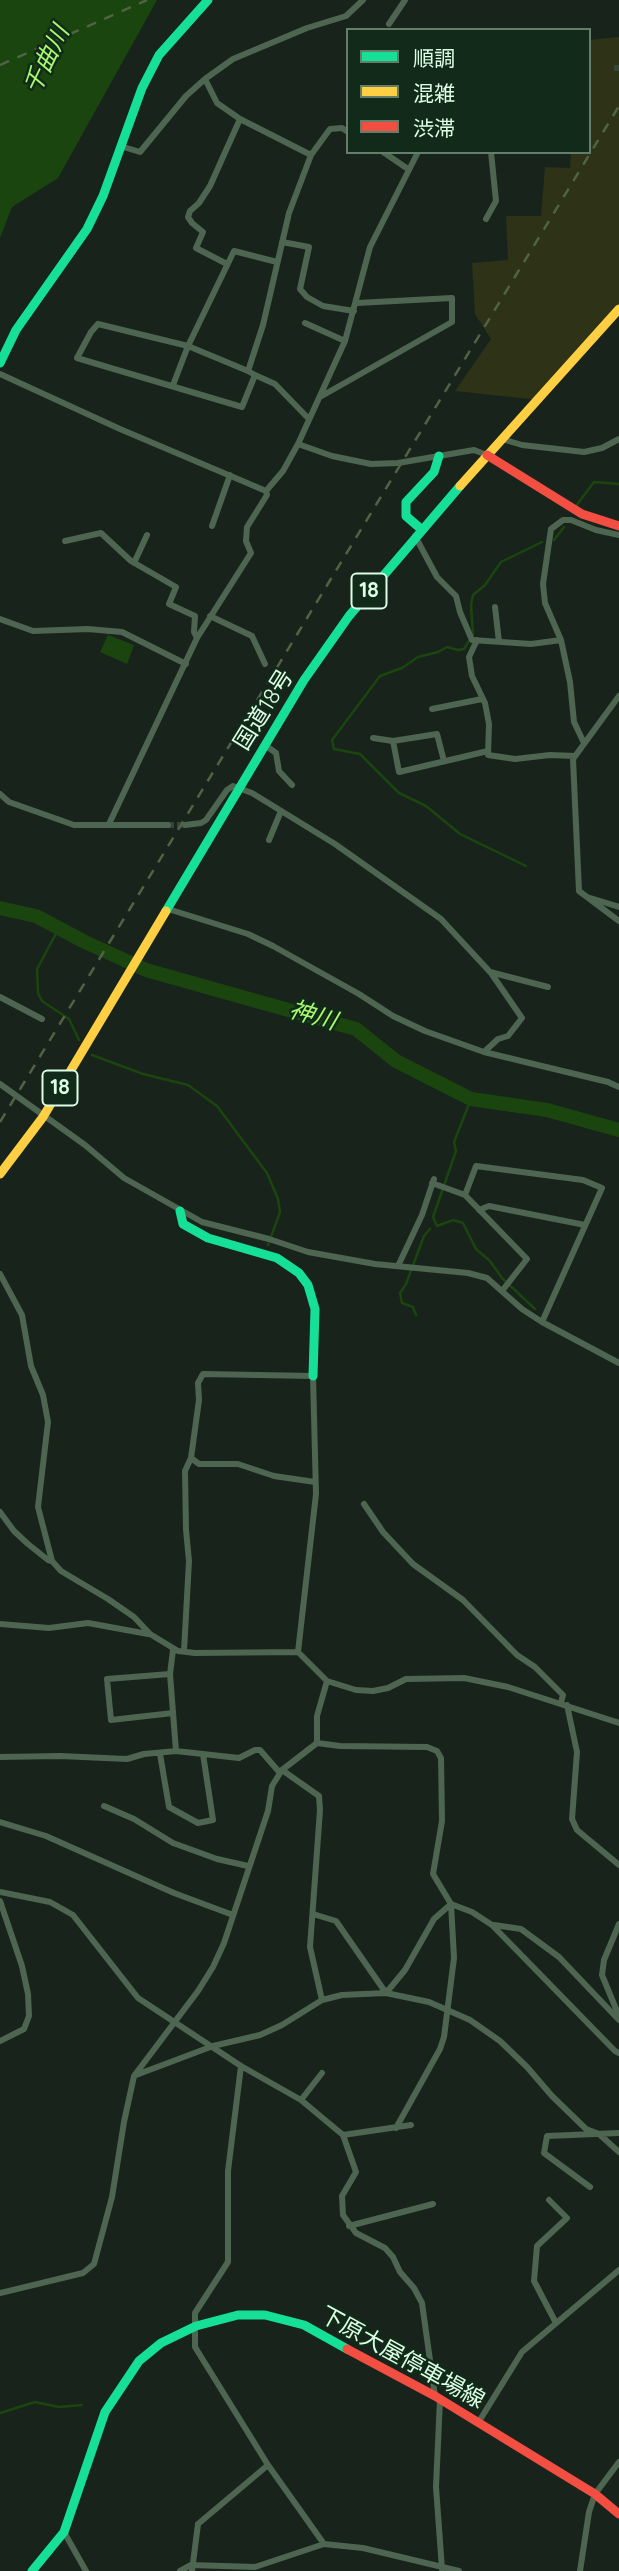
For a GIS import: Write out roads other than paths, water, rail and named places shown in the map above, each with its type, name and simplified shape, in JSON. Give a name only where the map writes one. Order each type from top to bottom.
[{"type":"main road","points":[[0,363],[16,330],[87,229],[103,196],[142,88],[159,55],[208,0]]},
{"type":"main road","name":"国道18号","points":[[0,1174],[43,1117],[304,680],[349,616],[418,532],[619,309]]},
{"type":"main road","points":[[487,455],[582,514],[619,526]]},
{"type":"main road","points":[[418,532],[406,516],[406,502],[434,472],[439,456]]},
{"type":"main road","points":[[180,1211],[183,1224],[208,1238],[277,1258],[299,1273],[308,1285],[315,1309],[313,1376]]},
{"type":"main road","name":"下原大屋停車場線","points":[[32,2571],[64,2532],[105,2413],[139,2361],[161,2343],[196,2326],[238,2315],[265,2315],[304,2325],[437,2398],[595,2494],[619,2514]]},
{"type":"street","points":[[120,146],[140,152],[186,96],[233,59],[307,27],[346,16],[363,0]]},
{"type":"street","points":[[389,24],[405,0]]},
{"type":"street","points":[[205,79],[217,103],[240,119],[311,155]]},
{"type":"street","points":[[227,264],[196,248],[204,232],[188,217],[210,186],[240,119]]},
{"type":"street","points":[[308,418],[275,384],[251,373],[188,346],[98,324],[77,358],[242,407],[251,373],[263,325],[289,213],[311,155],[330,129],[342,128],[346,131]]},
{"type":"street","points":[[386,154],[408,169]]},
{"type":"street","points":[[109,824],[197,638],[251,553],[246,541],[247,527],[298,444],[345,341],[370,247],[417,154]]},
{"type":"street","points":[[486,219],[496,201],[492,154]]},
{"type":"street","points":[[282,242],[309,247],[300,289],[307,298],[323,306],[356,307],[452,298],[452,322],[318,398]]},
{"type":"street","points":[[173,385],[188,346],[234,251],[277,262]]},
{"type":"street","points":[[305,323],[345,341]]},
{"type":"street","points":[[0,374],[120,429],[267,491]]},
{"type":"street","points":[[502,439],[522,445],[584,452],[602,449],[619,439]]},
{"type":"street","points":[[298,444],[332,456],[371,464],[474,450],[487,455]]},
{"type":"street","points":[[212,526],[230,475]]},
{"type":"street","points":[[584,743],[574,722],[570,682],[561,640],[545,603],[543,584],[551,529],[564,520],[572,520],[596,530],[619,535]]},
{"type":"street","points":[[418,532],[437,577],[456,596],[472,640],[531,645],[561,640]]},
{"type":"street","points":[[65,541],[101,533],[134,563],[176,587],[169,604],[195,616],[194,632],[197,638]]},
{"type":"street","points":[[134,563],[147,535]]},
{"type":"street","points":[[495,607],[499,642]]},
{"type":"street","points":[[210,616],[252,636],[265,664]]},
{"type":"street","points":[[0,619],[33,631],[88,629],[122,632],[186,664]]},
{"type":"street","points":[[477,640],[469,657],[472,676],[489,724],[488,755],[515,759],[550,755],[575,756]]},
{"type":"street","points":[[619,696],[573,759],[579,891],[619,921]]},
{"type":"street","points":[[432,709],[482,699]]},
{"type":"street","points":[[373,738],[393,741],[437,734],[444,761]]},
{"type":"street","points":[[393,741],[399,772],[488,751]]},
{"type":"street","points":[[265,745],[276,753],[279,771],[292,785]]},
{"type":"street","points":[[185,825],[206,820],[227,790],[233,786],[239,788],[335,844],[441,919],[490,972],[522,1018],[508,1036],[498,1039],[484,1052]]},
{"type":"street","points":[[0,794],[9,802],[74,825],[168,825]]},
{"type":"street","points":[[269,840],[281,811]]},
{"type":"street","points":[[585,896],[619,907]]},
{"type":"street","points":[[165,912],[248,934],[359,994],[393,1017],[484,1052],[619,1087]]},
{"type":"street","points":[[490,972],[548,987]]},
{"type":"street","points":[[0,996],[42,1019]]},
{"type":"street","points":[[0,1098],[3,1087],[85,1145],[124,1178],[202,1222],[308,1252],[375,1264],[487,1278],[522,1309],[542,1322],[619,1363]]},
{"type":"street","points":[[465,1195],[476,1166],[583,1180],[602,1188],[542,1322]]},
{"type":"street","points":[[398,1266],[422,1215],[433,1181],[465,1195],[527,1259],[502,1291]]},
{"type":"street","points":[[479,1210],[489,1206],[585,1225]]},
{"type":"street","points":[[0,1274],[22,1315],[31,1366],[45,1402],[48,1422],[38,1507],[52,1561]]},
{"type":"street","points":[[184,1651],[189,1561],[185,1471],[191,1458],[198,1383],[203,1374],[313,1376],[315,1482],[311,1545],[298,1652]]},
{"type":"street","points":[[191,1458],[199,1464],[238,1464],[274,1476],[315,1482]]},
{"type":"street","points":[[364,1504],[383,1532],[414,1564],[463,1600],[507,1646],[535,1667],[563,1695],[577,1752],[572,1819],[577,1830],[619,1865]]},
{"type":"street","points":[[0,1512],[27,1544],[52,1561],[61,1571],[134,1616],[150,1634],[173,1650],[195,1653],[298,1652],[327,1681],[356,1690],[388,1688],[407,1679],[464,1678],[508,1686],[619,1723]]},
{"type":"street","points":[[0,1624],[49,1628],[88,1623],[150,1634]]},
{"type":"street","points":[[173,1650],[170,1674],[176,1751]]},
{"type":"street","points":[[170,1674],[107,1679],[111,1720],[173,1713]]},
{"type":"street","points":[[317,1743],[317,1716],[327,1681]]},
{"type":"street","points":[[0,2293],[83,2273],[94,2264],[112,2197],[120,2140],[134,2076],[213,1967],[268,1811],[272,1786],[281,1772],[317,1743],[426,1747],[437,1751],[442,1758],[442,1821],[433,1874],[451,1904],[454,1958],[444,2037],[440,2049],[396,2129]]},
{"type":"street","points":[[0,1757],[127,1759],[144,1754],[176,1751],[239,1758],[260,1750],[281,1772],[318,1796],[320,1810],[310,1947],[322,2000]]},
{"type":"street","points":[[160,1754],[169,1807],[198,1823],[212,1820],[202,1754]]},
{"type":"street","points":[[104,1806],[134,1819],[173,1843],[217,1859],[248,1866]]},
{"type":"street","points":[[0,1822],[46,1836],[174,1893],[233,1915]]},
{"type":"street","points":[[0,1892],[50,1902],[73,1915],[138,1998],[241,2066],[301,2100],[343,2135],[356,2172],[342,2196],[343,2215],[356,2233],[385,2248],[422,2303],[437,2398],[436,2487],[442,2569]]},
{"type":"street","points":[[0,1901],[22,1966],[29,2016],[24,2029],[0,2041]]},
{"type":"street","points":[[451,1904],[472,1912],[492,1925],[619,2053]]},
{"type":"street","points":[[386,1993],[405,1970],[434,1919],[451,1904]]},
{"type":"street","points":[[313,1914],[336,1920],[386,1993]]},
{"type":"street","points":[[619,1924],[604,1960],[602,1975],[619,2018]]},
{"type":"street","points":[[492,1925],[521,1929],[559,1957],[619,2018]]},
{"type":"street","points":[[134,2076],[213,2046],[260,2035],[282,2025],[322,2000],[342,1995],[386,1993],[447,2008],[470,2020],[500,2041],[586,2129],[599,2134],[619,2152]]},
{"type":"street","points":[[241,2066],[228,2171],[228,2262],[195,2313],[195,2347],[268,2465],[324,2544]]},
{"type":"street","points":[[301,2100],[322,2073]]},
{"type":"street","points":[[343,2135],[411,2125]]},
{"type":"street","points":[[590,2187],[544,2153],[547,2136],[619,2133]]},
{"type":"street","points":[[549,2200],[567,2218],[537,2246],[534,2281],[556,2323]]},
{"type":"street","points":[[349,2226],[433,2204]]},
{"type":"street","points":[[478,2423],[522,2352],[619,2270]]},
{"type":"street","points":[[580,2571],[589,2512],[595,2494],[619,2462]]},
{"type":"street","points":[[192,2568],[198,2525],[268,2465]]},
{"type":"street","points":[[64,2532],[86,2571]]},
{"type":"street","points":[[180,2571],[192,2568],[255,2567],[324,2544],[363,2548],[459,2571]]},
{"type":"water","name":"千曲川","points":[[0,0],[157,0],[58,178],[12,207],[0,238]]},
{"type":"water","points":[[108,635],[134,645],[127,664],[100,652]]},
{"type":"waterway","points":[[576,506],[594,482],[619,484]]},
{"type":"waterway","points":[[554,540],[564,527]]},
{"type":"waterway","points":[[526,866],[460,834],[426,806],[399,793],[360,754],[334,749],[332,740],[380,676],[402,668],[418,657],[447,647],[464,649],[473,634],[473,595],[485,585],[501,562],[542,542]]},
{"type":"waterway","name":"神川","points":[[0,908],[36,916],[146,970],[356,1029],[396,1061],[471,1099],[547,1110],[619,1130]]},
{"type":"waterway","points":[[59,928],[37,969],[38,993],[42,1001],[69,1019],[79,1040]]},
{"type":"waterway","points":[[92,1055],[143,1074],[188,1085],[217,1106],[267,1173],[278,1199],[280,1212],[268,1245]]},
{"type":"waterway","points":[[471,1099],[454,1142],[456,1151],[433,1217],[437,1226],[453,1220],[463,1223],[476,1249],[535,1309]]},
{"type":"waterway","points":[[416,1315],[413,1307],[402,1303],[400,1293],[424,1236],[430,1229]]},
{"type":"waterway","points":[[0,2413],[35,2402],[59,2407],[82,2405]]},
{"type":"tunnel","points":[[614,68],[619,68]]},
{"type":"tunnel","points":[[168,825],[185,825]]},
{"type":"railway","points":[[0,65],[147,0]]},
{"type":"railway","points":[[591,152],[619,106]]},
{"type":"railway","points":[[0,1122],[590,154]]}]
